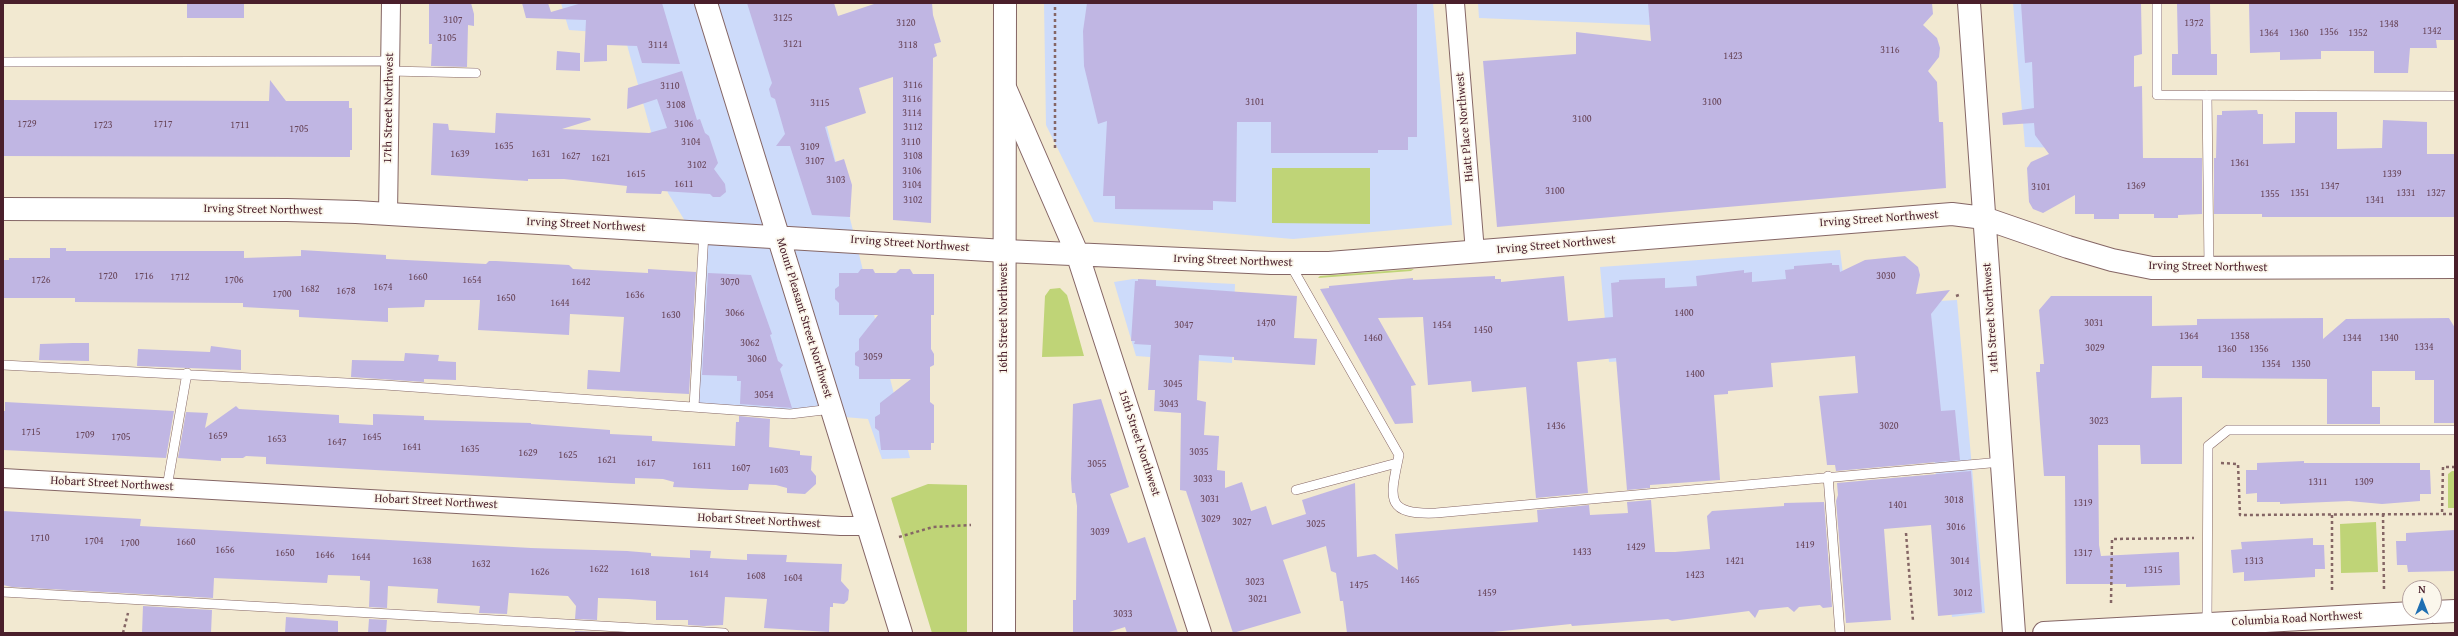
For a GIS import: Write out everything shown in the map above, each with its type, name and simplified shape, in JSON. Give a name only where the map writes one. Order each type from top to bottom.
[{"type":"main road","name":"Mount Pleasant Street Northwest","points":[[706,3],[901,633]]},
{"type":"main road","name":"16th Street Northwest","points":[[1004,633],[1006,3]]},
{"type":"main road","name":"14th Street Northwest","points":[[1969,3],[2014,633]]},
{"type":"main road","name":"15th Street Northwest","points":[[1006,90],[1077,253],[1200,633]]},
{"type":"main road","name":"Irving Street Northwest","points":[[3,209],[288,210],[388,214],[778,236],[1005,251],[1077,253],[1290,264],[1475,252],[1952,214],[1984,218],[2112,260],[2152,268],[2455,267]]},
{"type":"main road","name":"Columbia Road Northwest","points":[[2442,612],[2455,611]]},
{"type":"main road","name":"Columbia Road Northwest","points":[[2044,633],[2402,614]]},
{"type":"street","name":"17th Street Northwest","points":[[388,214],[391,3]]},
{"type":"street","name":"Hiatt Place Northwest","points":[[1455,3],[1475,252]]},
{"type":"street","name":"Hobart Street Northwest","points":[[3,478],[868,526]]},
{"type":"lane","points":[[2156,3],[2157,95],[2455,96]]},
{"type":"lane","points":[[3,62],[390,66],[476,73]]},
{"type":"lane","points":[[2206,95],[2209,267]]},
{"type":"lane","points":[[694,407],[704,232]]},
{"type":"lane","points":[[1290,264],[1399,455],[1392,484],[1396,502],[1408,513],[1417,514],[1828,476],[2002,462]]},
{"type":"lane","points":[[3,365],[186,373],[790,414],[832,409]]},
{"type":"lane","points":[[168,487],[186,373]]},
{"type":"lane","points":[[2207,623],[2208,446],[2228,430],[2455,430]]},
{"type":"lane","points":[[1296,490],[1397,462]]},
{"type":"lane","points":[[1828,476],[1840,633]]},
{"type":"lane","points":[[3,592],[131,601],[724,633]]},
{"type":"path","points":[[1055,3],[1055,152]]},
{"type":"path","points":[[2208,463],[2238,464],[2240,515],[2455,514]]},
{"type":"path","points":[[2442,514],[2443,467],[2455,467]]},
{"type":"path","points":[[2332,514],[2332,592]]},
{"type":"path","points":[[2383,514],[2384,590]]},
{"type":"path","points":[[899,537],[933,527],[971,525]]},
{"type":"path","points":[[1906,533],[1913,621]]},
{"type":"path","points":[[2112,603],[2112,538],[2208,538]]},
{"type":"path","points":[[123,633],[131,601]]},
{"type":"shaded area","points":[[561,3],[796,3],[910,458],[882,459],[868,419],[698,405],[705,254],[668,193],[624,34],[569,30]]},
{"type":"shaded area","points":[[1044,3],[1433,3],[1452,225],[1293,239],[1094,222],[1046,125]]},
{"type":"shaded area","points":[[1478,3],[1649,3],[1650,25],[1479,18]]},
{"type":"shaded area","points":[[2013,3],[2064,3],[2069,148],[2025,147]]},
{"type":"shaded area","points":[[1840,250],[1847,306],[1957,300],[1985,613],[1952,617],[1921,343],[1609,362],[1600,267]]},
{"type":"shaded area","points":[[1133,279],[1235,284],[1232,363],[1136,356],[1114,282]]},
{"type":"green space","points":[[1272,168],[1370,168],[1370,224],[1272,223]]},
{"type":"green space","points":[[1414,269],[1411,271],[1318,278],[1320,276]]},
{"type":"green space","points":[[1060,288],[1067,295],[1084,356],[1042,357],[1045,296],[1050,289]]},
{"type":"green space","points":[[2455,471],[2455,508],[2448,508],[2448,474]]},
{"type":"green space","points":[[928,484],[967,485],[967,633],[932,633],[891,498]]},
{"type":"green space","points":[[2376,522],[2378,572],[2341,573],[2340,524]]},
{"type":"building","points":[[187,3],[244,3],[244,18],[187,18]]},
{"type":"building","points":[[429,3],[471,3],[474,14],[474,26],[468,25],[467,67],[431,66],[432,44],[429,44]]},
{"type":"building","points":[[522,3],[548,3],[551,12],[582,3],[662,3],[680,64],[642,63],[637,46],[607,45],[607,61],[584,62],[586,20],[526,18]]},
{"type":"building","points":[[747,3],[834,3],[838,16],[877,3],[932,3],[933,15],[941,42],[934,44],[937,56],[933,58],[931,223],[893,220],[893,77],[859,88],[866,113],[825,127],[835,162],[844,159],[852,185],[850,217],[812,215],[790,146],[776,146],[785,134],[775,99],[771,97],[769,89],[772,83]]},
{"type":"building","points":[[1087,3],[1417,3],[1417,137],[1408,137],[1408,150],[1378,150],[1378,153],[1271,153],[1271,122],[1237,122],[1236,202],[1213,201],[1213,210],[1115,209],[1115,196],[1103,196],[1107,121],[1098,124],[1084,66],[1083,31]]},
{"type":"building","points":[[1648,3],[1932,3],[1933,14],[1923,25],[1937,38],[1940,48],[1939,57],[1928,71],[1937,82],[1939,122],[1943,122],[1946,188],[1497,227],[1483,61],[1576,54],[1576,32],[1651,41]]},
{"type":"building","points":[[2021,3],[2141,3],[2142,54],[2134,56],[2134,87],[2142,86],[2143,158],[2202,158],[2202,214],[2178,215],[2178,218],[2154,218],[2154,214],[2119,214],[2119,219],[2094,219],[2094,214],[2075,214],[2075,195],[2043,213],[2033,209],[2029,202],[2027,168],[2031,162],[2049,154],[2035,135],[2034,123],[2003,125],[2002,113],[2034,108],[2032,62],[2025,63]]},
{"type":"building","points":[[2177,3],[2210,3],[2211,54],[2217,54],[2217,75],[2172,75],[2172,54],[2178,54]]},
{"type":"building","points":[[2249,3],[2455,3],[2455,40],[2436,40],[2437,48],[2410,48],[2408,73],[2374,73],[2374,51],[2321,51],[2321,59],[2280,60],[2280,52],[2250,53]]},
{"type":"building","points":[[557,51],[580,53],[580,71],[556,70]]},
{"type":"building","points":[[682,71],[697,120],[700,119],[705,133],[709,136],[718,163],[714,169],[725,184],[726,192],[720,197],[713,197],[710,194],[662,191],[661,194],[626,193],[627,186],[564,179],[528,179],[528,181],[431,175],[433,123],[448,124],[449,130],[495,133],[496,113],[590,118],[591,120],[562,129],[649,133],[667,128],[657,99],[627,109],[628,88]]},
{"type":"building","points":[[270,80],[286,101],[349,101],[349,108],[352,108],[352,150],[350,150],[350,157],[3,156],[3,100],[269,101]]},
{"type":"building","points":[[2257,110],[2258,114],[2263,114],[2263,144],[2295,143],[2295,112],[2337,112],[2337,149],[2382,148],[2383,120],[2427,122],[2427,154],[2454,154],[2455,217],[2262,217],[2262,214],[2214,214],[2214,158],[2216,158],[2217,115],[2222,115],[2222,111]]},
{"type":"building","points":[[50,248],[66,248],[66,251],[244,251],[244,258],[301,256],[301,250],[386,255],[386,259],[486,264],[489,261],[496,261],[569,265],[573,269],[648,273],[648,269],[696,272],[689,394],[587,389],[588,370],[620,372],[624,317],[570,314],[569,335],[478,330],[480,300],[425,300],[424,307],[388,308],[388,322],[299,317],[299,310],[243,307],[243,303],[75,302],[75,298],[3,298],[3,260],[9,260],[9,258],[50,258]]},
{"type":"building","points":[[1905,256],[1918,267],[1920,275],[1916,294],[1950,290],[1931,314],[1941,411],[1955,410],[1960,460],[1836,471],[1835,465],[1827,465],[1819,396],[1858,393],[1855,356],[1771,363],[1773,387],[1728,391],[1728,394],[1714,395],[1720,480],[1650,485],[1650,488],[1627,490],[1616,358],[1577,362],[1588,493],[1536,498],[1526,387],[1472,392],[1471,381],[1428,385],[1423,317],[1378,318],[1416,385],[1411,386],[1413,423],[1395,424],[1320,289],[1329,288],[1329,286],[1413,278],[1413,280],[1495,276],[1495,279],[1501,279],[1501,282],[1564,276],[1568,321],[1613,317],[1611,283],[1619,282],[1619,280],[1665,278],[1665,288],[1697,286],[1696,276],[1744,270],[1744,273],[1752,272],[1752,282],[1786,279],[1785,270],[1794,269],[1794,266],[1832,263],[1832,265],[1839,265],[1840,272],[1865,260]]},
{"type":"building","points":[[861,269],[873,269],[875,273],[896,273],[900,269],[910,269],[913,274],[934,274],[934,315],[931,315],[931,349],[934,354],[934,365],[930,367],[930,402],[934,405],[934,443],[931,443],[931,450],[881,450],[879,431],[875,428],[875,417],[880,414],[880,403],[911,379],[859,379],[859,367],[855,365],[855,353],[859,350],[859,339],[878,315],[839,315],[839,303],[835,299],[835,289],[839,286],[839,273],[858,273]]},
{"type":"building","points":[[708,273],[751,275],[772,334],[770,335],[778,361],[783,365],[780,369],[792,408],[740,404],[741,381],[737,381],[737,376],[702,375]]},
{"type":"building","points":[[1138,279],[1156,280],[1156,286],[1297,296],[1294,338],[1317,339],[1315,365],[1234,360],[1234,357],[1199,355],[1197,400],[1206,402],[1204,435],[1219,436],[1217,470],[1225,471],[1225,488],[1242,482],[1251,511],[1266,506],[1272,525],[1306,514],[1302,500],[1355,483],[1357,557],[1375,554],[1398,570],[1395,534],[1538,522],[1537,510],[1589,505],[1590,515],[1628,513],[1627,502],[1651,500],[1655,552],[1675,552],[1710,549],[1707,516],[1712,511],[1784,506],[1784,503],[1824,502],[1832,607],[1823,608],[1820,605],[1799,607],[1794,612],[1788,607],[1759,610],[1755,618],[1749,611],[1672,621],[1668,619],[1572,626],[1571,624],[1483,633],[1347,633],[1343,601],[1340,601],[1336,573],[1331,571],[1326,546],[1283,560],[1301,613],[1233,633],[1186,491],[1180,490],[1181,413],[1154,411],[1155,390],[1148,390],[1151,345],[1134,344],[1135,341],[1131,341],[1135,281],[1138,281]]},
{"type":"building","points":[[2051,296],[2152,296],[2152,326],[2197,325],[2197,319],[2323,318],[2323,339],[2346,319],[2449,318],[2455,328],[2455,423],[2434,423],[2434,380],[2415,380],[2415,371],[2372,371],[2372,407],[2380,407],[2380,424],[2327,424],[2327,379],[2202,378],[2202,366],[2152,366],[2151,398],[2182,397],[2182,464],[2141,464],[2140,445],[2098,445],[2099,545],[2101,556],[2179,552],[2180,585],[2126,587],[2126,584],[2066,584],[2065,476],[2044,476],[2036,372],[2040,372],[2040,364],[2044,364],[2039,310]]},
{"type":"building","points":[[89,343],[89,361],[39,360],[40,344]]},
{"type":"building","points":[[211,346],[241,350],[241,370],[137,366],[138,349],[210,352]]},
{"type":"building","points":[[405,353],[439,355],[438,361],[456,362],[456,380],[424,379],[424,382],[351,377],[352,360],[404,361]]},
{"type":"building","points":[[1101,399],[1129,487],[1110,494],[1128,543],[1145,537],[1178,633],[1127,633],[1125,627],[1106,633],[1073,633],[1073,600],[1076,600],[1077,506],[1075,493],[1072,493],[1071,479],[1073,404]]},
{"type":"building","points":[[5,402],[174,411],[166,458],[3,450],[3,411],[5,411]]},
{"type":"building","points":[[236,406],[239,409],[339,415],[339,423],[373,425],[373,414],[424,416],[424,420],[531,423],[610,430],[610,434],[652,436],[652,441],[735,446],[736,422],[739,422],[739,416],[770,419],[769,447],[800,451],[800,455],[812,456],[811,470],[816,476],[816,484],[805,494],[787,493],[787,488],[776,485],[749,484],[748,490],[730,490],[673,487],[674,482],[663,479],[635,478],[635,484],[611,483],[266,464],[266,457],[246,456],[243,458],[221,458],[221,461],[178,458],[186,412],[208,413],[205,428]]},
{"type":"building","points":[[2304,461],[2304,463],[2420,463],[2420,470],[2430,470],[2431,494],[2420,494],[2420,501],[2382,504],[2349,501],[2280,504],[2280,502],[2257,502],[2257,493],[2246,494],[2246,470],[2257,470],[2257,463]]},
{"type":"building","points":[[1971,471],[1982,612],[1938,616],[1931,525],[1884,529],[1891,620],[1846,623],[1836,501],[1838,495],[1837,483]]},
{"type":"building","points":[[3,511],[141,519],[140,526],[531,548],[627,551],[651,553],[651,556],[690,558],[690,550],[711,551],[710,558],[747,560],[747,554],[787,555],[786,562],[842,564],[841,581],[849,590],[848,600],[844,604],[833,603],[833,607],[830,607],[829,632],[764,628],[767,599],[725,597],[723,625],[704,626],[688,625],[688,620],[656,620],[656,601],[628,599],[598,598],[597,620],[575,619],[576,606],[568,596],[509,593],[507,614],[479,613],[480,606],[437,603],[438,589],[388,586],[387,608],[369,607],[370,581],[360,580],[360,576],[328,575],[327,583],[214,578],[213,598],[12,587],[3,585]]},
{"type":"building","points":[[2455,530],[2455,571],[2408,572],[2407,565],[2397,565],[2396,541],[2406,541],[2406,533]]},
{"type":"building","points":[[2313,538],[2313,545],[2324,545],[2325,569],[2315,569],[2315,577],[2244,581],[2244,572],[2233,573],[2231,550],[2242,549],[2241,542]]},
{"type":"building","points":[[143,606],[212,610],[211,633],[142,633]]},
{"type":"building","points":[[286,617],[338,621],[338,633],[285,633]]},
{"type":"building","points":[[369,619],[387,620],[386,633],[368,633]]},
{"type":"building","points":[[575,631],[596,632],[596,633],[575,633]]}]
